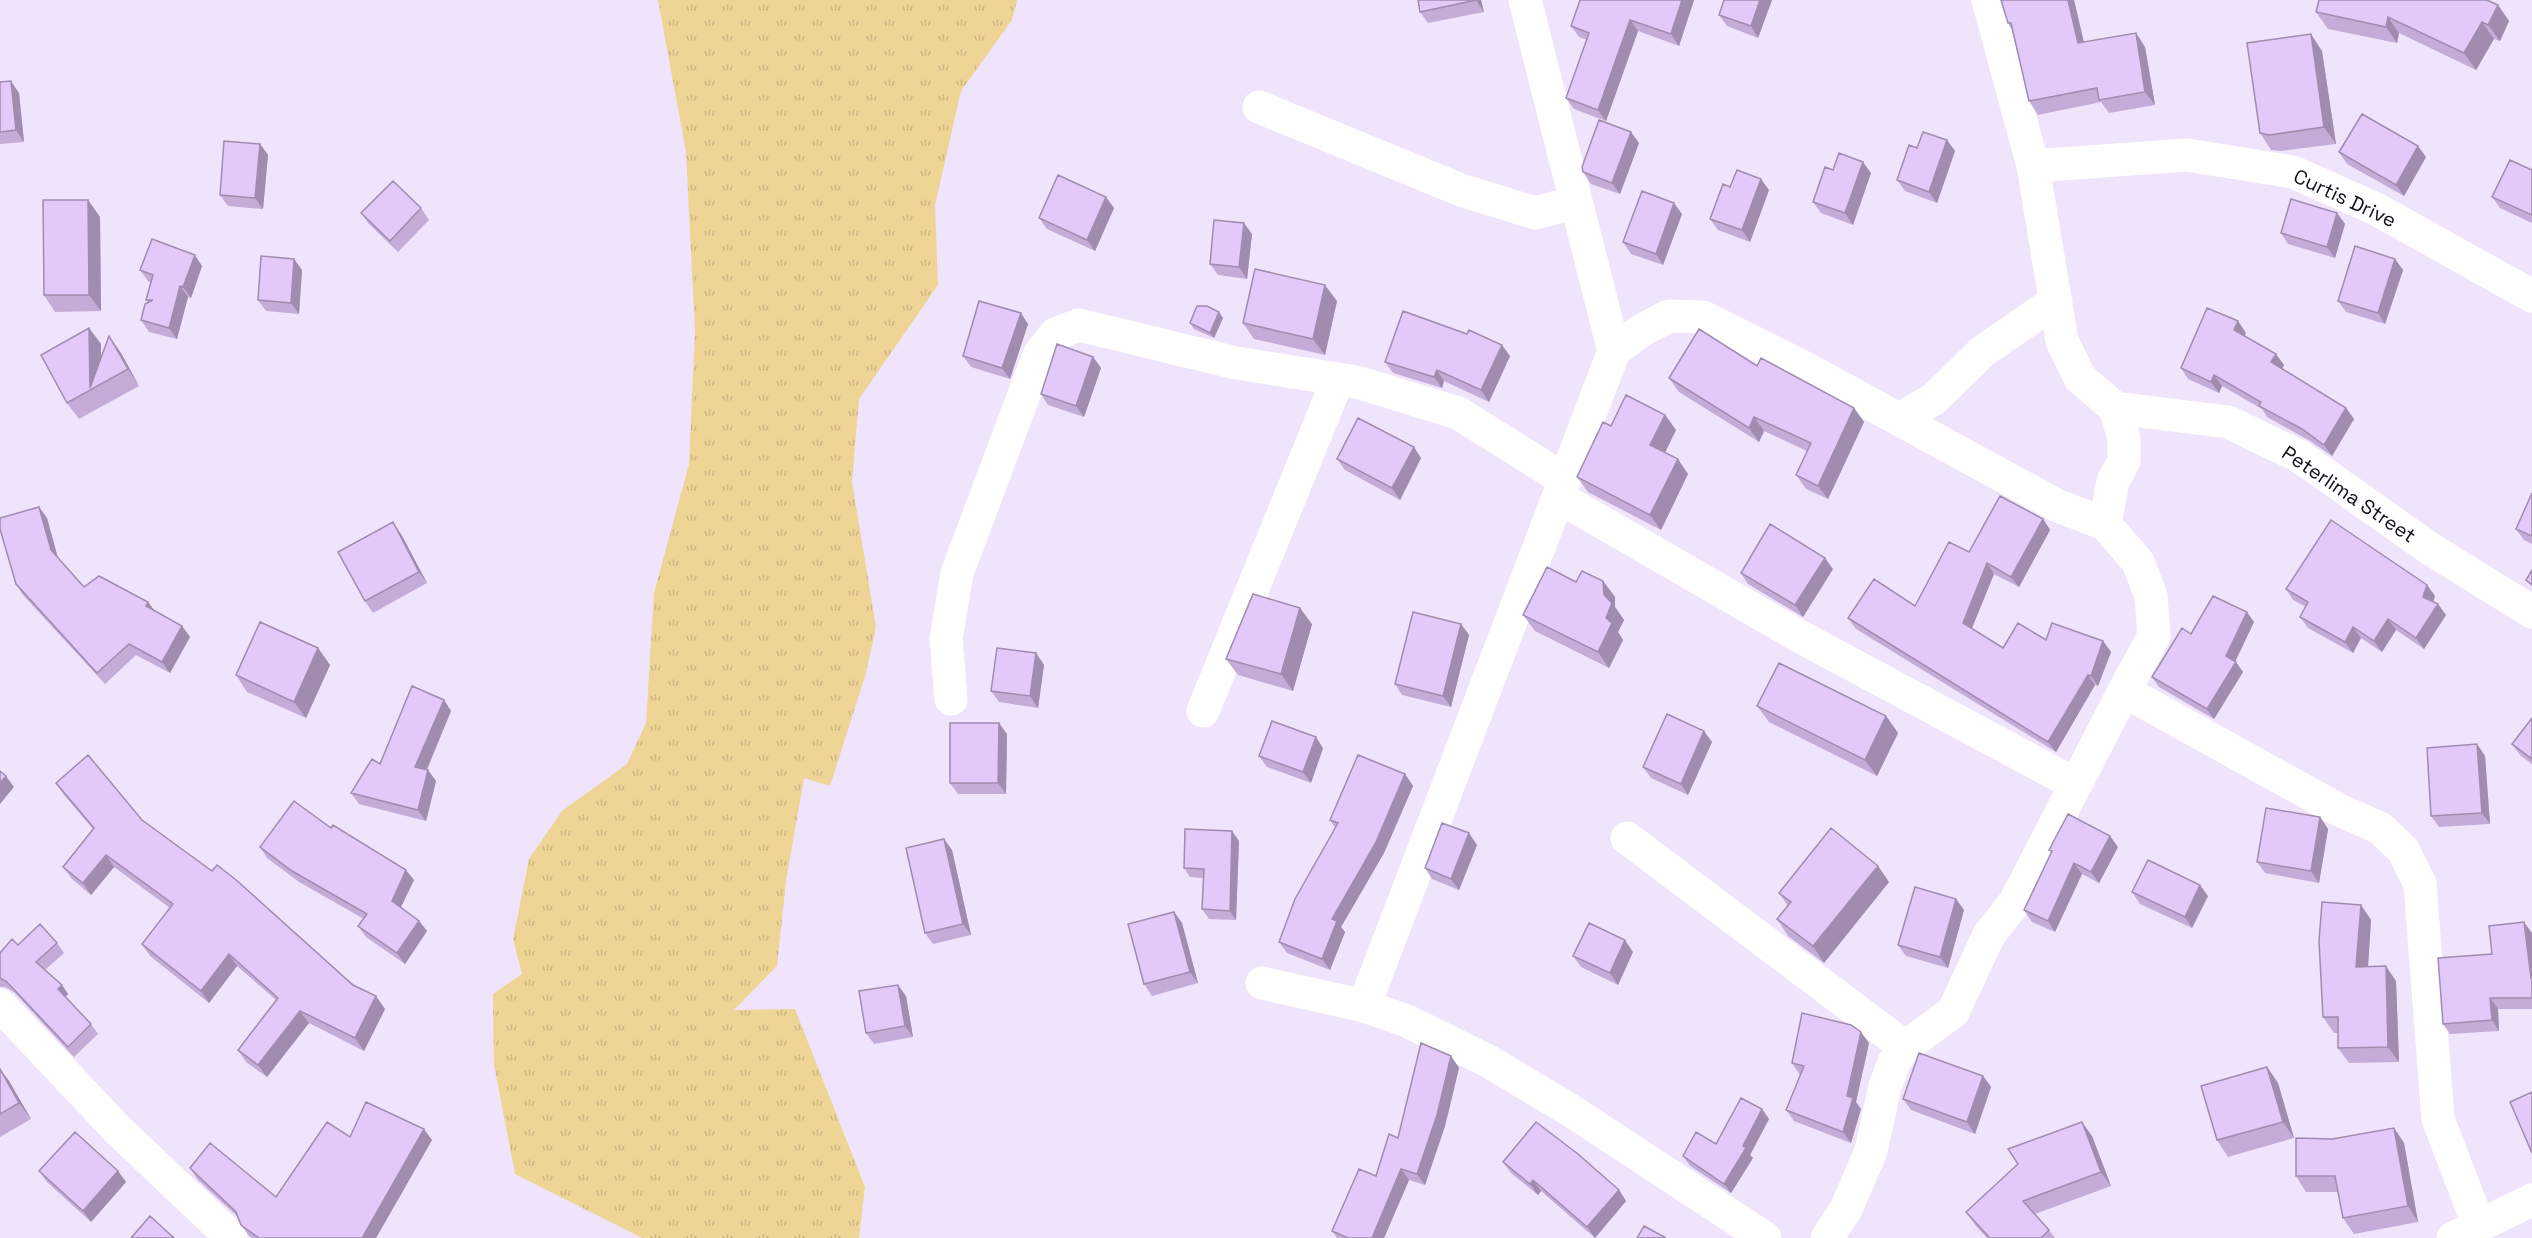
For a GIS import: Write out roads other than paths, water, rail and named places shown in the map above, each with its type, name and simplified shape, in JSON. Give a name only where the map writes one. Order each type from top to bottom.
[{"type":"street","points":[[1525,0],[1614,351]]},
{"type":"street","points":[[1988,0],[2033,166],[2062,340],[2080,378],[2115,408],[2124,438],[2124,461],[2113,481],[2105,524]]},
{"type":"street","points":[[1259,107],[1461,190],[1535,213],[1576,202]]},
{"type":"street","name":"Curtis Drive","points":[[2033,166],[2187,154],[2293,171],[2376,209],[2532,296]]},
{"type":"street","points":[[1899,419],[1934,399],[1983,351],[2056,301]]},
{"type":"street","points":[[1364,1006],[1614,351],[1642,330],[1669,316],[1703,317],[1899,419],[2056,505],[2105,524],[2138,562],[2151,596],[2154,636],[2015,902],[1989,935],[1953,1012],[1905,1047],[1895,1060],[1885,1086],[1871,1151],[1846,1209],[1827,1238]]},
{"type":"street","points":[[951,699],[946,639],[957,573],[1040,355],[1055,334],[1079,325],[1236,363],[1357,381],[1458,413],[1563,489],[1799,636],[2075,784]]},
{"type":"street","points":[[1203,711],[1338,379]]},
{"type":"street","name":"Peterlima Street","points":[[2115,408],[2228,422],[2299,456],[2429,548],[2532,612]]},
{"type":"street","points":[[2124,691],[2339,810],[2380,828],[2403,849],[2420,884],[2438,1119],[2466,1232],[2532,1200]]},
{"type":"street","points":[[1627,838],[1905,1047]]},
{"type":"street","points":[[1262,983],[1364,1006],[1407,1021],[1488,1061],[1570,1110],[1765,1238]]},
{"type":"street","points":[[0,1005],[118,1130],[231,1237]]}]
